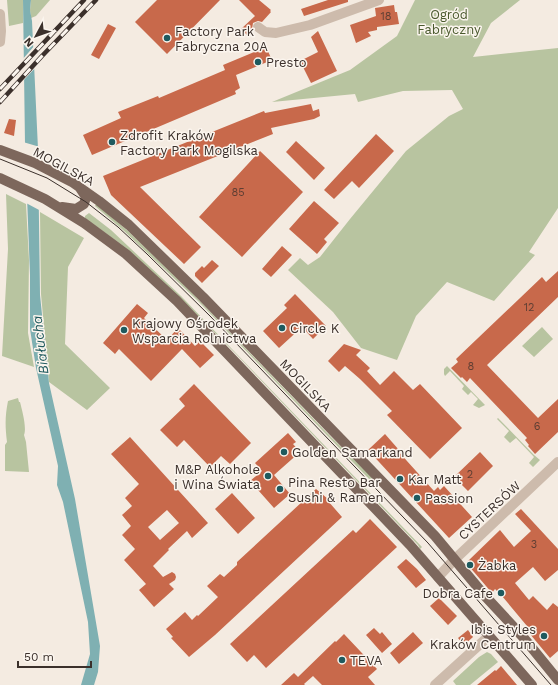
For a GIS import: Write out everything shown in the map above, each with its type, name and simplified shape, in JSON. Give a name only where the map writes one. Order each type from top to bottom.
[{"type":"main road","name":"MOGILSKA","points":[[0,150],[52,172],[79,186],[115,213],[198,292],[435,536],[485,596],[523,637],[558,680]]},
{"type":"main road","points":[[0,178],[56,205],[117,247],[177,301],[410,545],[531,685]]},
{"type":"main road","points":[[56,205],[70,209],[76,209],[82,206],[86,202],[86,197],[79,186]]},
{"type":"street","points":[[258,27],[265,32],[276,33],[310,25],[379,0]]},
{"type":"street","points":[[0,14],[0,42]]},
{"type":"street","name":"CYSTERSÓW","points":[[438,577],[454,560],[558,462]]},
{"type":"street","points":[[435,685],[489,636]]},
{"type":"green space","points":[[7,0],[23,0],[23,23],[9,26]]},
{"type":"green space","points":[[31,0],[50,0],[36,16],[31,18]]},
{"type":"green space","name":"Ogród Fabryczny","points":[[415,0],[520,0],[491,23],[473,57],[558,48],[558,208],[529,252],[535,255],[494,301],[447,282],[416,316],[397,360],[361,348],[333,312],[288,270],[300,258],[308,265],[320,257],[406,151],[449,116],[463,109],[452,90],[403,91],[358,102],[355,94],[272,102],[350,70],[397,36]]},
{"type":"green space","points":[[6,194],[26,204],[29,260],[28,333],[34,367],[2,356],[8,249]]},
{"type":"green space","points":[[96,204],[128,231],[192,293],[332,438],[373,478],[370,480],[198,301],[123,230],[95,206]]},
{"type":"green space","points":[[40,212],[84,238],[68,267],[65,344],[110,388],[87,410],[49,382],[41,294]]},
{"type":"green space","points":[[89,213],[111,230],[181,296],[422,547],[420,549],[418,545],[236,354],[188,306],[126,248],[85,218],[85,216]]},
{"type":"green space","points":[[542,327],[553,339],[534,357],[522,346]]},
{"type":"green space","points":[[447,366],[485,405],[479,408],[473,405],[478,399],[471,392],[468,395],[462,389],[464,386],[450,371],[445,376],[444,369]]},
{"type":"green space","points":[[18,398],[25,424],[24,435],[29,472],[5,471],[7,406],[8,401]]},
{"type":"green space","points":[[498,418],[540,460],[533,467],[529,463],[534,457],[516,438],[510,443],[504,437],[509,431],[497,419]]},
{"type":"green space","points":[[487,652],[491,654],[498,662],[470,685],[456,685],[453,681],[479,657]]},
{"type":"water","name":"Białucha","points":[[23,0],[31,0],[30,10],[32,21],[38,149],[40,295],[49,383],[75,499],[100,646],[98,672],[94,685],[81,685],[90,654],[88,622],[63,502],[57,485],[58,466],[36,368],[30,329]]},
{"type":"pier","points":[[35,45],[36,67],[22,82],[22,60]]},
{"type":"pier","points":[[23,142],[40,147],[41,211],[26,203]]},
{"type":"building","name":"Factory Park Fabryczna 20A","points":[[157,0],[220,0],[167,54],[135,22]]},
{"type":"building","points":[[239,0],[259,0],[271,10],[262,22],[258,21],[253,23],[252,29],[247,35],[241,29],[255,16]]},
{"type":"building","points":[[328,0],[348,0],[348,2],[304,16],[301,9]]},
{"type":"building","points":[[394,5],[399,24],[377,27],[377,30],[368,32],[371,36],[356,43],[350,25],[376,16],[375,8]]},
{"type":"building","points":[[108,24],[116,28],[99,59],[91,55]]},
{"type":"building","points":[[318,31],[337,71],[311,83],[300,61],[318,52],[311,37]]},
{"type":"building","points":[[266,47],[272,60],[236,75],[240,88],[235,91],[236,94],[92,155],[83,135],[121,118],[118,112],[158,96],[159,98],[225,70],[223,65]]},
{"type":"building","points":[[311,104],[313,111],[319,109],[320,116],[314,119],[271,128],[273,134],[140,187],[201,247],[184,264],[111,195],[103,176],[264,111],[265,113]]},
{"type":"building","points":[[9,119],[16,120],[14,136],[4,133]]},
{"type":"building","points":[[376,134],[394,151],[359,188],[352,181],[334,199],[324,190]]},
{"type":"building","points":[[296,141],[325,168],[314,180],[286,152]]},
{"type":"building","points":[[260,151],[303,192],[242,257],[199,217]]},
{"type":"building","points":[[314,201],[339,223],[324,239],[327,242],[317,254],[289,229]]},
{"type":"building","points":[[282,246],[292,255],[271,277],[262,269]]},
{"type":"building","points":[[212,260],[219,266],[202,283],[195,276],[195,273],[202,266],[204,268]]},
{"type":"building","points":[[558,271],[558,297],[487,365],[538,418],[558,399],[558,432],[535,454],[525,440],[527,438],[470,378],[467,382],[451,368],[458,362],[456,359],[542,277],[546,282]]},
{"type":"building","points":[[295,294],[326,326],[313,339],[302,327],[279,348],[263,331],[287,308],[284,305]]},
{"type":"building","points":[[137,304],[148,313],[144,318],[167,340],[178,328],[195,346],[200,341],[214,355],[200,368],[182,349],[151,381],[119,349],[115,354],[103,343]]},
{"type":"building","points":[[344,344],[361,350],[356,355],[370,368],[367,371],[380,385],[394,371],[413,390],[420,384],[462,428],[430,459],[387,415],[392,411],[360,379],[345,366],[339,372],[328,361]]},
{"type":"building","points":[[194,384],[251,443],[230,464],[221,456],[210,467],[184,440],[177,447],[160,430],[185,406],[179,399]]},
{"type":"building","points":[[288,433],[296,442],[293,444],[300,452],[274,475],[290,494],[274,508],[250,481],[262,471],[255,463]]},
{"type":"building","points":[[385,434],[399,450],[398,451],[434,491],[438,487],[440,490],[444,486],[472,517],[449,538],[368,450]]},
{"type":"building","points":[[130,437],[208,523],[192,538],[187,531],[153,566],[163,577],[172,572],[176,577],[175,580],[169,584],[174,589],[154,607],[139,590],[146,584],[124,560],[135,549],[122,535],[131,526],[122,515],[132,506],[125,498],[139,484],[111,454]],"holes":[[[167,510],[179,523],[160,540],[148,527]]]},
{"type":"building","points":[[480,452],[493,466],[468,491],[454,477]]},
{"type":"building","points":[[316,489],[328,499],[328,501],[342,517],[215,635],[189,657],[171,638],[173,637],[166,629],[185,612],[192,620],[197,615],[198,616],[218,597],[207,586],[220,574],[224,577],[237,565],[237,562]]},
{"type":"building","points":[[232,493],[255,518],[238,534],[215,509]]},
{"type":"building","points":[[521,509],[558,549],[558,570],[545,581],[533,567],[515,583],[529,600],[533,596],[547,610],[553,603],[558,607],[558,651],[550,658],[525,628],[527,626],[502,596],[495,589],[492,593],[467,562],[500,530],[514,547],[531,531],[515,514]]},
{"type":"building","points":[[370,519],[397,547],[266,668],[254,655],[247,662],[230,644],[353,530],[356,533]]},
{"type":"building","points":[[406,559],[426,580],[416,588],[397,567]]},
{"type":"building","points":[[439,598],[457,616],[448,625],[430,606]]},
{"type":"building","points":[[374,628],[380,634],[382,632],[392,644],[382,653],[366,635]]},
{"type":"building","points":[[468,630],[473,637],[464,645],[458,638]]},
{"type":"building","points":[[413,632],[423,643],[399,664],[390,653]]},
{"type":"building","name":"TEVA","points":[[344,634],[377,669],[368,677],[375,685],[322,685],[313,676],[304,684],[305,685],[281,685],[294,673],[298,677]]},
{"type":"building","points":[[501,666],[517,685],[477,685],[495,670],[496,671]]},
{"type":"tram line","points":[[0,159],[47,178],[86,202],[118,227],[147,254],[210,316],[428,543],[551,685]]},
{"type":"railway","points":[[0,89],[84,0]]},
{"type":"railway","points":[[0,102],[96,0]]},
{"type":"place","name":"Factory Park Fabryczna 20A","points":[[167,38]]},
{"type":"place","name":"Presto","points":[[258,62]]},
{"type":"place","name":"Zdrofit Kraków Factory Park Mogilska","points":[[112,142]]},
{"type":"place","name":"Circle K","points":[[282,328]]},
{"type":"place","name":"Krajowy Ośrodek Wsparcia Rolnictwa","points":[[124,330]]},
{"type":"place","name":"Golden Samarkand","points":[[284,452]]},
{"type":"place","name":"M&P Alkohole i Wina Świata","points":[[268,476]]},
{"type":"place","name":"Kar Matt","points":[[400,479]]},
{"type":"place","name":"Pina Resto Bar Sushi & Ramen","points":[[280,489]]},
{"type":"place","name":"Passion","points":[[417,498]]},
{"type":"place","name":"Żabka","points":[[470,565]]},
{"type":"place","name":"Dobra Cafe","points":[[501,593]]},
{"type":"place","name":"Ibis Styles Kraków Centrum","points":[[544,636]]},
{"type":"place","name":"TEVA","points":[[342,660]]}]
